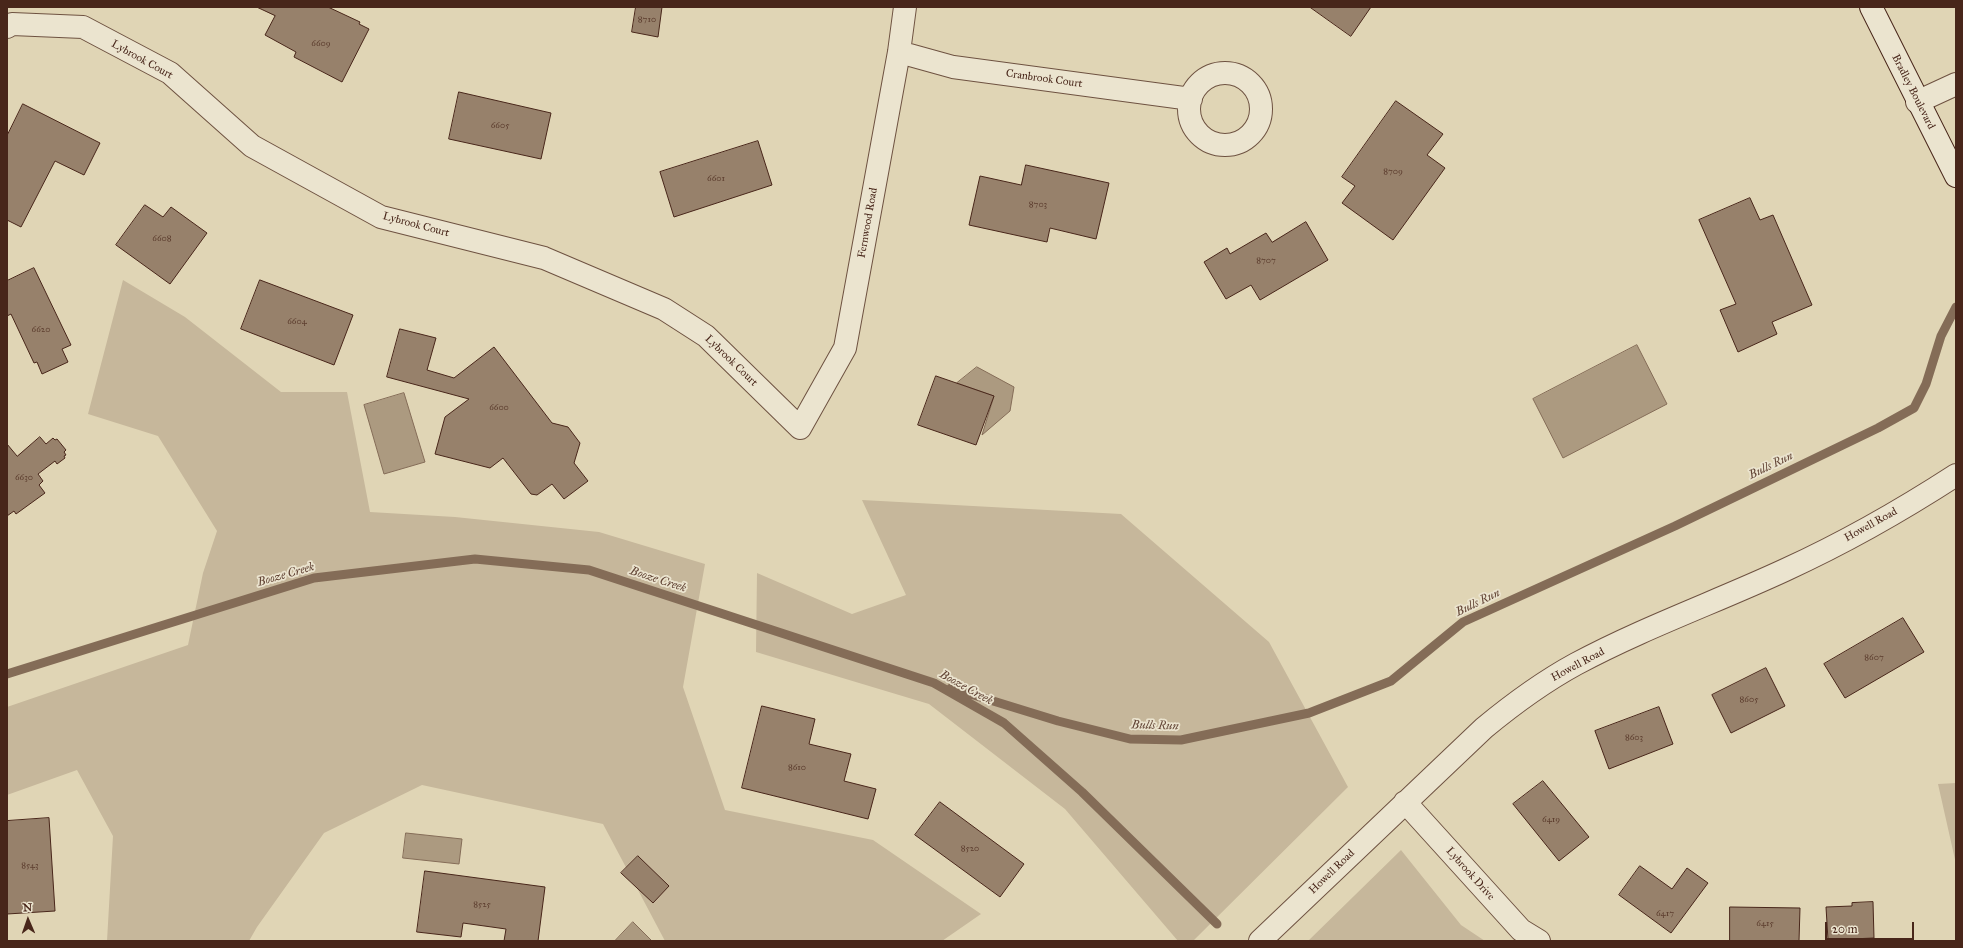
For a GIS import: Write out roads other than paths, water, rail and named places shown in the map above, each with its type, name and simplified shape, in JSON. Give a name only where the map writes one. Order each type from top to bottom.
[{"type":"street","name":"Fernwood Road","points":[[800,428],[845,348],[899,52],[905,7]]},
{"type":"street","name":"Bradley Boulevard","points":[[1871,7],[1956,176]]},
{"type":"street","name":"Lybrook Court","points":[[7,27],[12,24],[83,27],[170,73],[252,146],[381,217],[544,258],[664,309],[706,336],[800,428]]},
{"type":"street","name":"Cranbrook Court","points":[[899,52],[952,67],[1191,99]]},
{"type":"street","points":[[1918,102],[1956,84]]},
{"type":"street","name":"Howell Road","points":[[1260,941],[1484,728],[1515,703],[1576,664],[1786,570],[1855,535],[1925,495],[1956,474]]},
{"type":"street","name":"Lybrook Drive","points":[[1405,802],[1521,930],[1539,941]]},
{"type":"waterway","name":"Bulls Run","points":[[951,688],[1058,721],[1130,739],[1181,740],[1309,713],[1391,681],[1463,622],[1675,526],[1878,428],[1914,408],[1926,384],[1941,336],[1956,307]]},
{"type":"waterway","name":"Booze Creek","points":[[7,674],[314,578],[475,559],[589,570],[934,683],[1004,723],[1082,792],[1217,924]]}]
